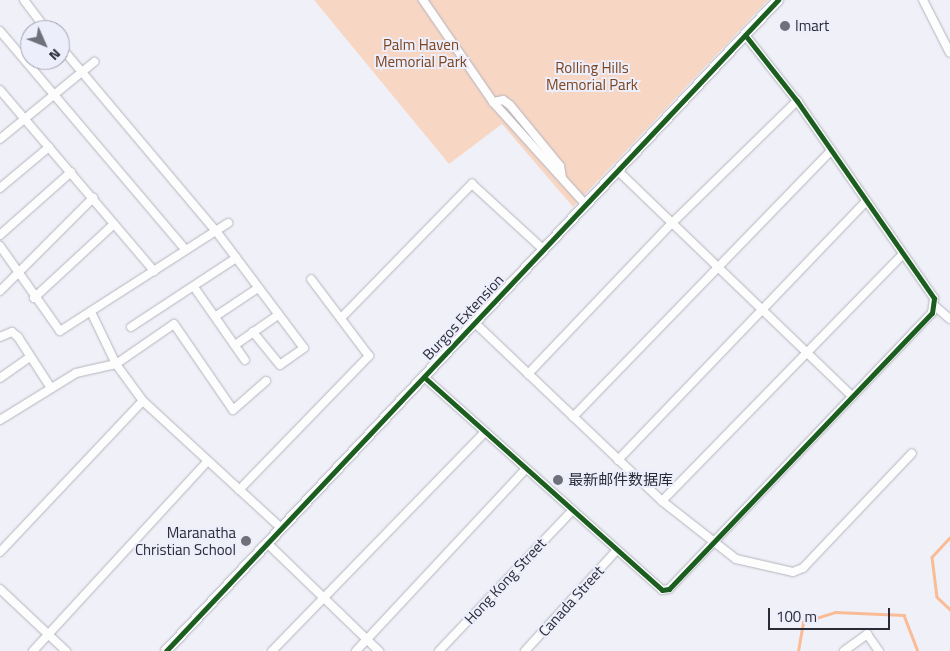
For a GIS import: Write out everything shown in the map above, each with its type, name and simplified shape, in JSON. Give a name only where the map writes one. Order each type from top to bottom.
[{"type":"main road","name":"Burgos Extension","points":[[166,651],[778,0]]},
{"type":"street","points":[[24,0],[39,20]]},
{"type":"street","points":[[423,0],[493,102],[552,172],[562,176],[586,205]]},
{"type":"street","points":[[923,0],[950,53]]},
{"type":"street","points":[[0,31],[186,250]]},
{"type":"street","points":[[745,36],[797,101],[903,254],[936,307],[950,319]]},
{"type":"street","points":[[70,59],[216,231],[304,348],[283,365],[253,332]]},
{"type":"street","points":[[0,140],[94,62]]},
{"type":"street","points":[[0,90],[154,271]]},
{"type":"street","points":[[528,374],[672,222],[797,101]]},
{"type":"street","points":[[0,188],[50,147]]},
{"type":"street","points":[[573,417],[831,151]]},
{"type":"street","points":[[618,171],[851,395]]},
{"type":"street","points":[[0,235],[71,172]]},
{"type":"street","points":[[342,316],[472,184],[544,250]]},
{"type":"street","points":[[0,291],[16,271],[93,198]]},
{"type":"street","points":[[618,460],[866,201]]},
{"type":"street","points":[[34,298],[114,224]]},
{"type":"street","points":[[0,246],[34,298],[60,331],[228,224]]},
{"type":"street","points":[[662,501],[903,254]]},
{"type":"street","points":[[131,327],[236,258]]},
{"type":"street","points":[[239,490],[369,356],[342,316],[311,279]]},
{"type":"street","points":[[194,286],[245,360]]},
{"type":"street","points":[[216,316],[258,288]]},
{"type":"street","points":[[424,377],[616,551],[662,590],[715,542],[851,395],[936,307]]},
{"type":"street","points":[[91,312],[116,364],[143,401],[281,528]]},
{"type":"street","points":[[235,345],[278,315]]},
{"type":"street","points":[[475,323],[662,501],[736,560],[793,572],[803,568],[912,453]]},
{"type":"street","points":[[0,420],[76,373],[116,364],[174,324],[233,410],[266,381]]},
{"type":"street","points":[[0,336],[12,332],[51,388]]},
{"type":"street","points":[[0,378],[30,357]]},
{"type":"street","points":[[0,552],[143,401]]},
{"type":"street","points":[[272,651],[485,432]]},
{"type":"street","points":[[33,651],[46,634],[208,461]]},
{"type":"street","points":[[356,651],[526,469]]},
{"type":"street","name":"Hong Kong Street","points":[[439,651],[572,511]]},
{"type":"street","points":[[268,542],[368,638],[379,651]]},
{"type":"street","name":"Canada Street","points":[[525,651],[616,551]]},
{"type":"street","points":[[0,589],[66,651]]},
{"type":"street","points":[[844,651],[867,634],[879,651]]},
{"type":"green space","name":"Rolling Hills Memorial Park","points":[[314,0],[768,0],[573,207],[502,124],[449,164]]},
{"type":"waterway","points":[[950,538],[932,557],[937,597],[950,609]]},
{"type":"waterway","points":[[798,651],[803,622],[835,612],[904,615],[918,651]]},
{"type":"cycle path","points":[[166,651],[778,0]]},
{"type":"cycle path","points":[[424,377],[662,590],[669,589],[932,313],[934,298],[797,101],[745,35]]},
{"type":"place","name":"Imart","points":[[785,26]]},
{"type":"place","name":"最新邮件数据库","points":[[558,480]]},
{"type":"place","name":"Maranatha Christian School","points":[[246,541]]},
{"type":"park label","name":"Palm Haven Memorial Park","points":[[421,52]]}]
